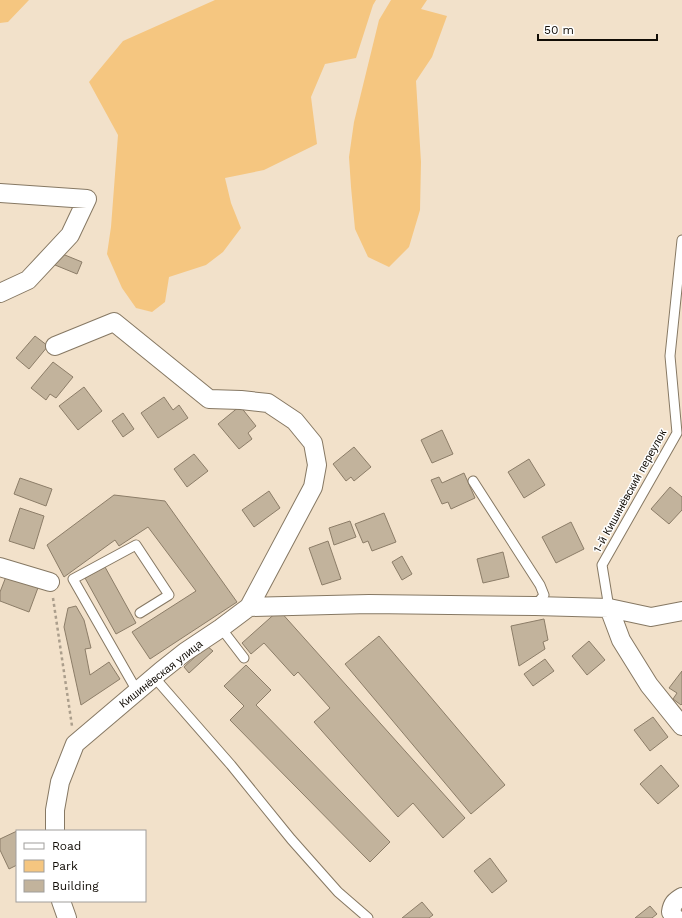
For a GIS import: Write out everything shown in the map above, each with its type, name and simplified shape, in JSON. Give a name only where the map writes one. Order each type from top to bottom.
[{"type":"street","points":[[0,193],[87,199],[70,235],[28,280],[0,293]]},
{"type":"street","points":[[55,346],[114,322],[209,399],[268,403],[295,421],[313,443],[317,465],[313,487],[249,606],[369,604],[609,608],[652,617],[682,611]]},
{"type":"street","points":[[0,567],[50,582]]},
{"type":"street","name":"Кишинёвская улица","points":[[55,830],[55,810],[60,782],[75,744],[185,652],[221,628],[249,606]]},
{"type":"street","points":[[609,608],[621,640],[649,685],[682,726]]},
{"type":"street","points":[[675,918],[671,912],[672,905],[682,897]]},
{"type":"street","points":[[61,902],[67,918]]},
{"type":"lane","name":"1-й Кишинёвский переулок","points":[[609,608],[602,565],[677,433],[670,356],[682,240]]},
{"type":"lane","points":[[474,481],[540,585],[544,595],[534,606]]},
{"type":"lane","points":[[137,691],[73,579],[136,545],[169,595],[140,613]]},
{"type":"lane","points":[[221,628],[244,658]]},
{"type":"lane","points":[[154,677],[231,765],[291,839],[338,892],[368,918]]},
{"type":"path","points":[[50,582],[75,744]]},
{"type":"green space","points":[[0,0],[29,0],[8,22],[0,23]]},
{"type":"green space","points":[[215,0],[376,0],[373,5],[356,58],[325,64],[311,97],[317,144],[264,170],[225,178],[231,203],[241,228],[223,252],[206,265],[169,277],[165,302],[152,312],[136,308],[122,288],[107,254],[111,227],[118,135],[89,82],[123,41]]},
{"type":"green space","points":[[391,0],[427,0],[421,9],[447,16],[432,57],[416,81],[421,162],[420,210],[409,247],[389,267],[368,257],[355,229],[349,157],[354,122],[379,20]]},
{"type":"building","points":[[60,253],[82,262],[77,274],[55,265]]},
{"type":"building","points":[[35,336],[48,346],[29,369],[16,358]]},
{"type":"building","points":[[53,362],[73,377],[56,398],[50,394],[46,400],[31,388]]},
{"type":"building","points":[[84,387],[102,411],[78,430],[59,406]]},
{"type":"building","points":[[164,397],[173,410],[179,405],[188,418],[158,438],[141,413]]},
{"type":"building","points":[[240,406],[256,426],[248,433],[252,439],[239,449],[218,424]]},
{"type":"building","points":[[123,413],[134,429],[123,437],[112,421]]},
{"type":"building","points":[[442,430],[453,454],[432,463],[421,440]]},
{"type":"building","points":[[354,447],[371,467],[354,481],[351,477],[346,481],[333,464]]},
{"type":"building","points":[[194,454],[208,471],[187,487],[174,469]]},
{"type":"building","points":[[529,459],[545,485],[524,498],[508,472]]},
{"type":"building","points":[[464,473],[475,498],[451,509],[448,502],[442,504],[431,480],[439,477],[442,483]]},
{"type":"building","points":[[20,478],[52,489],[46,506],[14,494]]},
{"type":"building","points":[[670,487],[682,497],[682,510],[669,524],[651,509]]},
{"type":"building","points":[[269,491],[280,508],[254,527],[242,510]]},
{"type":"building","points":[[114,495],[165,501],[237,602],[150,659],[132,632],[196,591],[148,527],[119,546],[115,540],[64,577],[47,545]]},
{"type":"building","points":[[20,508],[44,516],[34,549],[9,541]]},
{"type":"building","points":[[384,513],[396,542],[372,551],[368,541],[363,543],[355,524]]},
{"type":"building","points":[[350,521],[356,537],[334,545],[329,528]]},
{"type":"building","points":[[571,522],[584,549],[556,563],[542,537]]},
{"type":"building","points":[[328,541],[341,579],[322,585],[309,548]]},
{"type":"building","points":[[503,552],[509,577],[483,583],[477,559]]},
{"type":"building","points":[[402,556],[412,574],[402,580],[392,562]]},
{"type":"building","points":[[105,567],[136,623],[116,634],[85,578]]},
{"type":"building","points":[[7,574],[39,585],[29,612],[0,601],[0,592]]},
{"type":"building","points":[[76,606],[84,620],[91,648],[85,649],[90,675],[109,662],[120,679],[81,705],[64,627],[68,608]]},
{"type":"building","points":[[279,610],[465,818],[443,838],[413,803],[398,817],[314,722],[330,708],[298,672],[294,676],[264,643],[251,654],[242,643]]},
{"type":"building","points":[[544,619],[548,640],[543,642],[545,649],[519,666],[511,626]]},
{"type":"building","points":[[379,636],[505,785],[471,814],[345,664]]},
{"type":"building","points":[[589,641],[605,660],[587,675],[572,656]]},
{"type":"building","points":[[207,646],[213,651],[189,673],[184,667]]},
{"type":"building","points":[[545,659],[554,671],[533,686],[524,674]]},
{"type":"building","points":[[246,665],[271,690],[256,705],[390,842],[370,862],[230,720],[244,706],[224,686]]},
{"type":"building","points":[[682,671],[681,705],[673,699],[677,693],[669,688]]},
{"type":"building","points":[[653,717],[668,737],[650,751],[634,730]]},
{"type":"building","points":[[661,765],[679,786],[658,804],[640,784]]},
{"type":"building","points":[[16,831],[16,866],[9,869],[0,850],[0,839]]},
{"type":"building","points":[[490,858],[507,881],[492,893],[474,871]]},
{"type":"building","points":[[422,902],[433,915],[429,918],[402,918]]},
{"type":"building","points":[[650,906],[657,914],[652,918],[635,918]]}]
